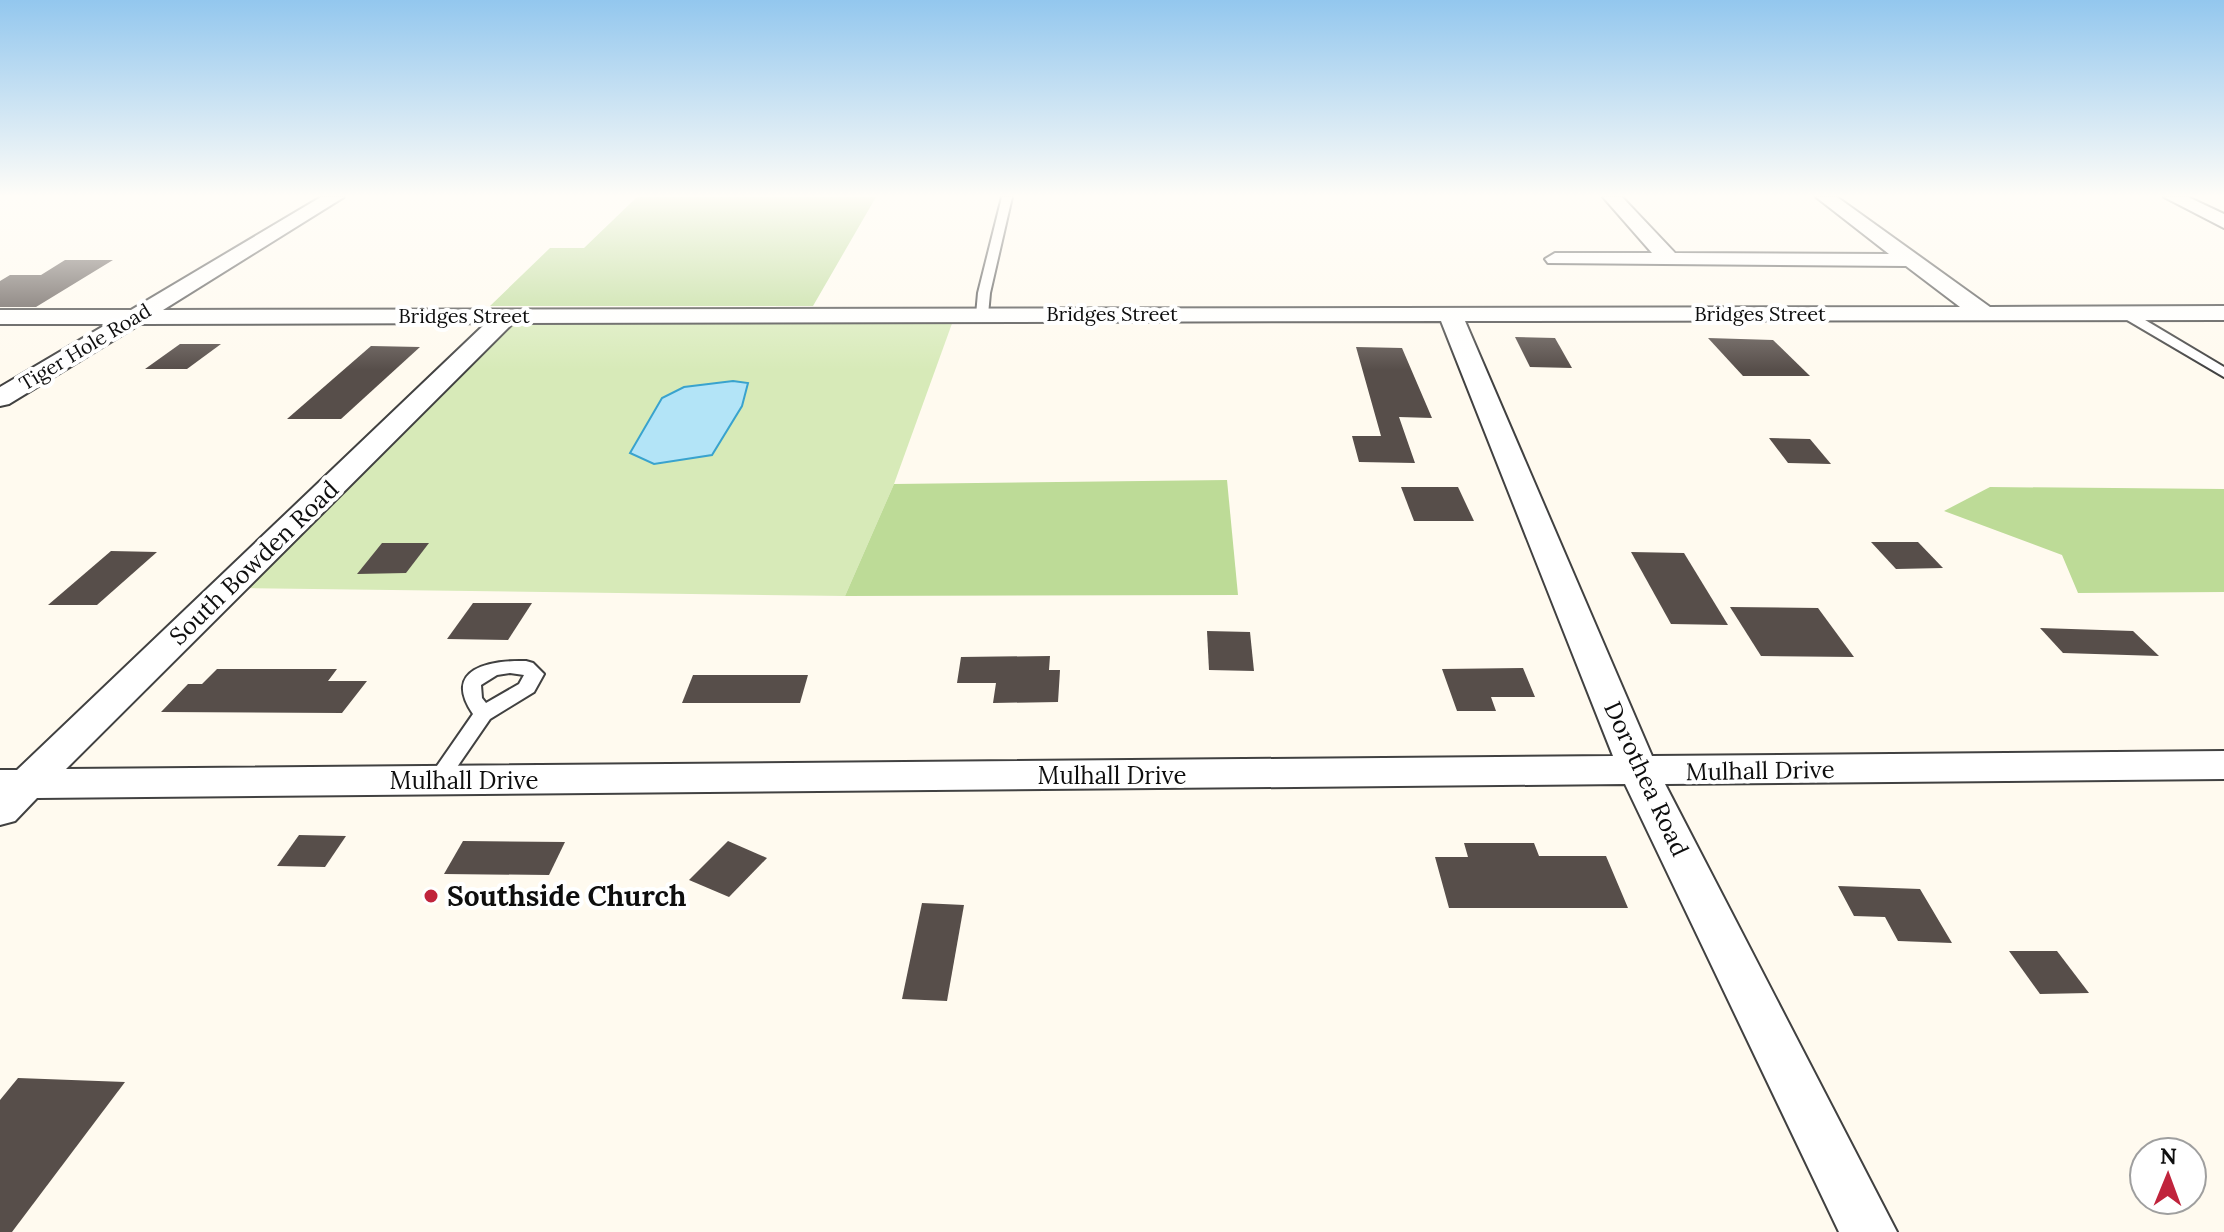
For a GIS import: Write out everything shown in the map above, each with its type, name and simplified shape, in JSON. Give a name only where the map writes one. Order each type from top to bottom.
[{"type":"street","name":"Tiger Hole Road","points":[[0,398],[239,254]]},
{"type":"street","points":[[1665,254],[1670,260]]},
{"type":"street","points":[[1903,254],[1985,314]]},
{"type":"street","points":[[1555,259],[1911,260]]},
{"type":"street","name":"Bridges Street","points":[[0,317],[2224,313]]},
{"type":"street","name":"Dorothea Road","points":[[1450,314],[1639,772],[1869,1232]]},
{"type":"street","name":"South Bowden Road","points":[[9,792],[508,315]]},
{"type":"street","name":"Mulhall Drive","points":[[9,792],[437,781],[2224,765]]},
{"type":"lane","points":[[982,315],[995,254]]},
{"type":"lane","points":[[2126,314],[2224,373]]},
{"type":"lane","points":[[437,781],[483,714]]},
{"type":"green space","points":[[543,254],[843,254],[813,306],[490,306]]},
{"type":"green space","points":[[954,318],[894,484],[845,596],[244,588],[514,321]]},
{"type":"green space","points":[[1227,480],[1238,595],[845,596],[894,484]]},
{"type":"green space","points":[[1990,487],[2224,489],[2224,592],[2078,593],[2062,555],[1944,511]]},
{"type":"water","points":[[733,381],[748,383],[742,406],[712,455],[654,464],[630,453],[662,398],[684,387]]},
{"type":"building","points":[[65,260],[113,260],[36,307],[0,307],[0,281],[10,275],[41,275]]},
{"type":"building","points":[[1515,337],[1555,338],[1572,368],[1530,367]]},
{"type":"building","points":[[1708,338],[1773,340],[1810,376],[1743,376]]},
{"type":"building","points":[[180,344],[221,344],[187,369],[145,369]]},
{"type":"building","points":[[371,346],[420,347],[341,419],[287,419]]},
{"type":"building","points":[[1356,347],[1402,348],[1432,418],[1399,417],[1415,463],[1359,462],[1352,436],[1381,436]]},
{"type":"building","points":[[1769,438],[1810,439],[1831,464],[1788,463]]},
{"type":"building","points":[[1401,487],[1458,487],[1474,521],[1414,521]]},
{"type":"building","points":[[1871,542],[1918,542],[1943,568],[1896,569]]},
{"type":"building","points":[[382,543],[429,543],[406,573],[357,574]]},
{"type":"building","points":[[111,551],[157,552],[97,605],[48,605]]},
{"type":"building","points":[[1631,552],[1684,553],[1728,625],[1671,624]]},
{"type":"building","points":[[473,603],[532,603],[508,640],[447,639]]},
{"type":"building","points":[[1730,607],[1818,608],[1854,657],[1761,656]]},
{"type":"building","points":[[2040,628],[2133,631],[2159,656],[2063,653]]},
{"type":"building","points":[[1207,631],[1250,632],[1254,671],[1209,670]]},
{"type":"building","points":[[1050,656],[1049,670],[1060,670],[1058,702],[993,703],[996,683],[957,683],[961,657]]},
{"type":"building","points":[[1523,668],[1535,697],[1491,697],[1496,711],[1457,711],[1442,669]]},
{"type":"building","points":[[217,669],[337,669],[328,681],[367,681],[342,713],[161,712],[188,684],[202,684]]},
{"type":"building","points":[[693,675],[808,675],[800,703],[682,703]]},
{"type":"building","points":[[299,835],[346,836],[325,867],[277,866]]},
{"type":"building","points":[[463,841],[565,842],[549,875],[444,874]]},
{"type":"building","points":[[728,841],[767,858],[729,897],[689,880]]},
{"type":"building","points":[[1464,843],[1534,843],[1539,856],[1606,856],[1628,908],[1449,908],[1435,857],[1468,857]]},
{"type":"building","points":[[1838,886],[1920,889],[1952,943],[1898,941],[1885,917],[1854,916]]},
{"type":"building","points":[[922,903],[964,905],[947,1001],[902,999]]},
{"type":"building","points":[[2009,951],[2057,951],[2089,993],[2040,994]]},
{"type":"building","points":[[18,1078],[125,1082],[12,1232],[0,1232],[0,1100]]},
{"type":"place","name":"Southside Church","points":[[431,896]]}]
